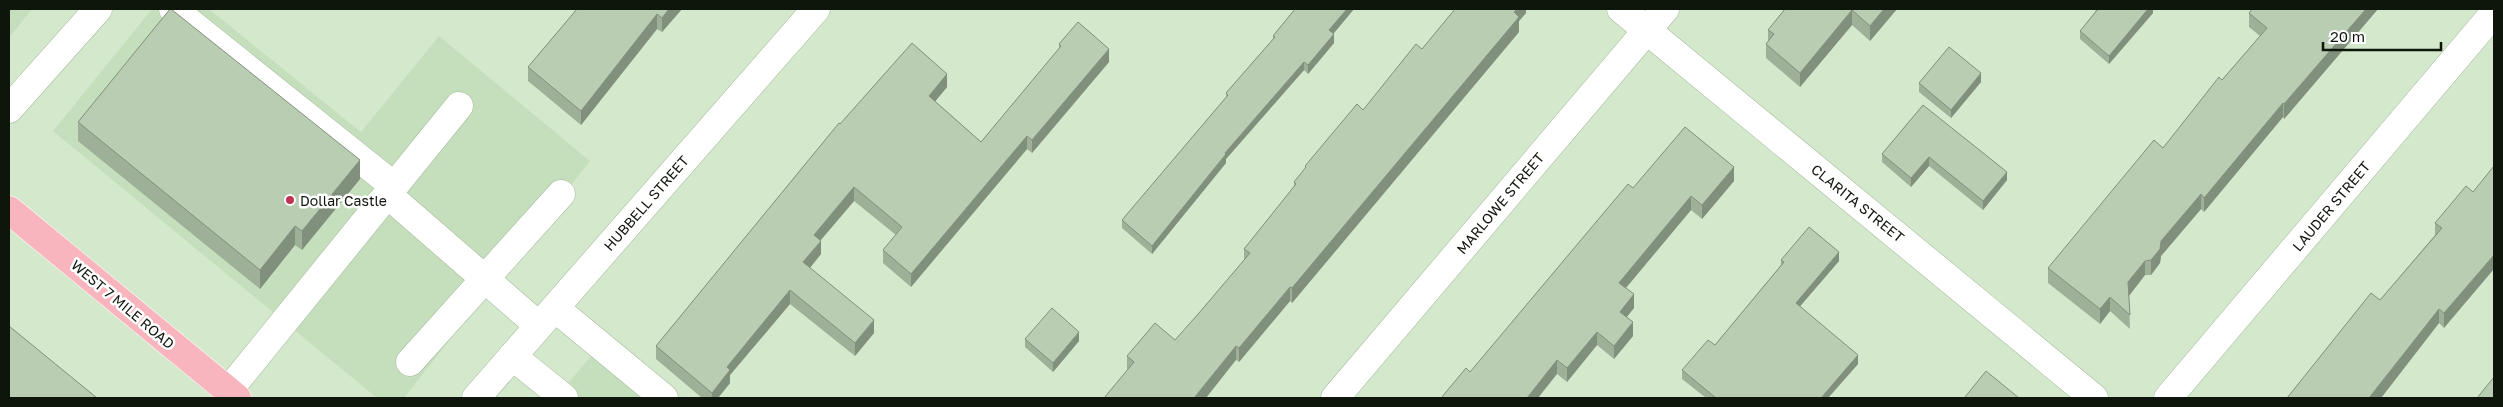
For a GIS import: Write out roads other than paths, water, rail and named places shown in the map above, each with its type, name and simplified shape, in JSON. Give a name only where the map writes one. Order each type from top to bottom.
[{"type":"main road","name":"WEST 7 MILE ROAD","points":[[9,210],[233,394]]},
{"type":"street","points":[[9,109],[98,9]]},
{"type":"street","points":[[173,9],[391,190],[485,278],[547,317],[664,398]]},
{"type":"street","name":"HUBBELL STREET","points":[[476,398],[816,9]]},
{"type":"street","name":"CLARITA STREET","points":[[1621,9],[2094,398]]},
{"type":"street","name":"MARLOWE STREET","points":[[1335,398],[1665,9]]},
{"type":"street","name":"LAUDER STREET","points":[[2168,398],[2494,13]]},
{"type":"street","points":[[233,394],[391,190],[459,106]]},
{"type":"street","points":[[410,362],[561,194]]},
{"type":"street","points":[[512,356],[564,398]]},
{"type":"place","name":"Dollar Castle","points":[[290,200]]}]
